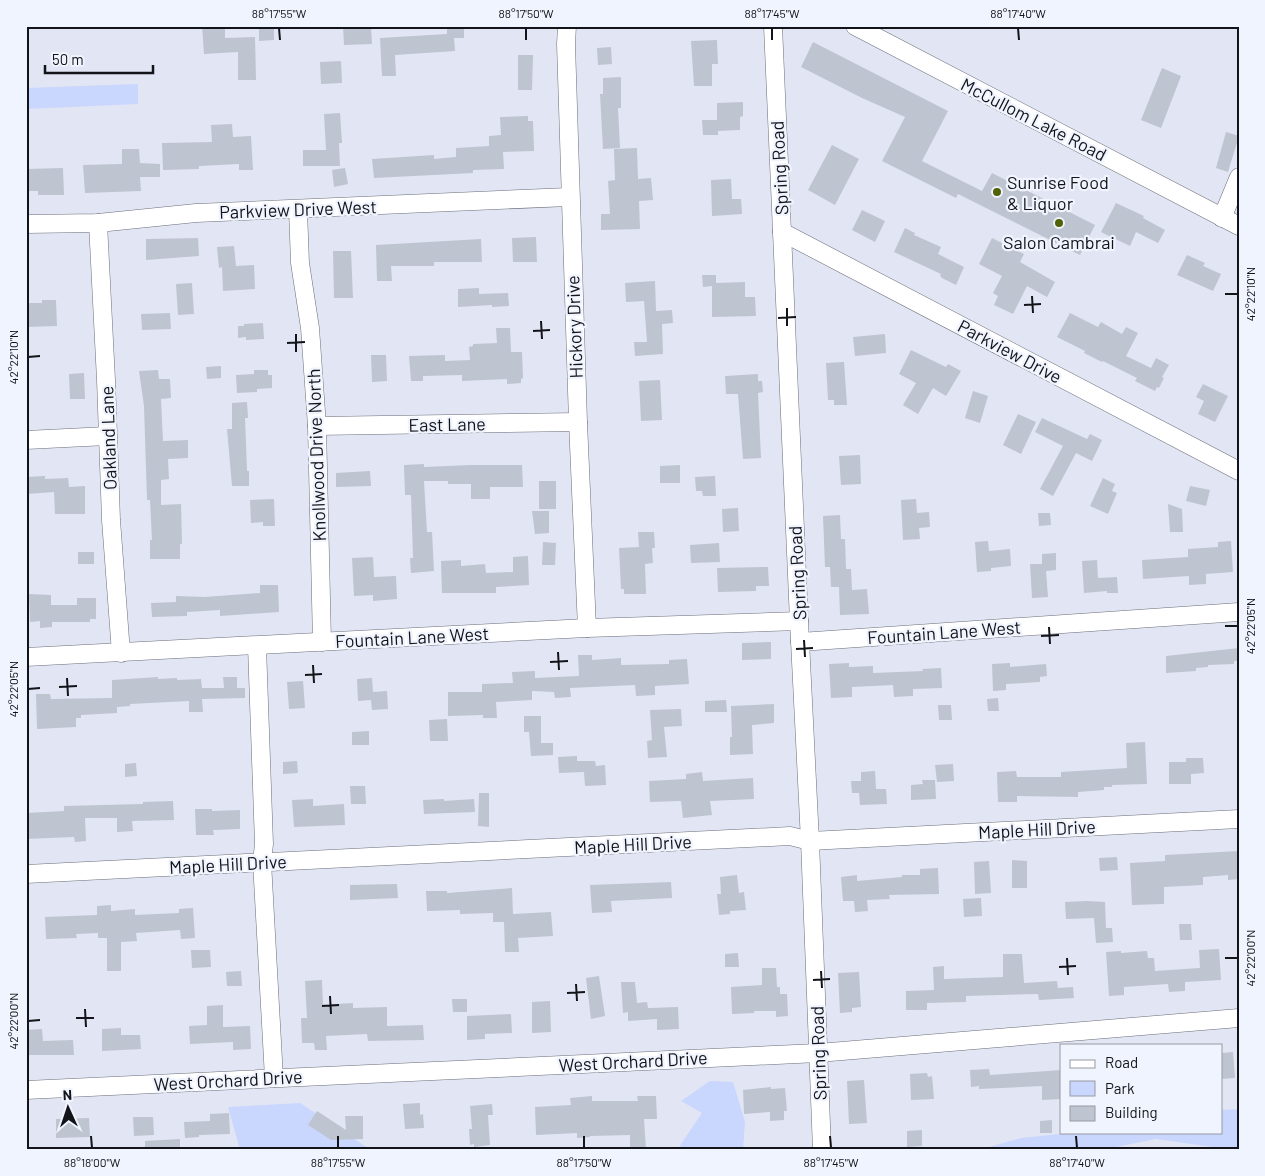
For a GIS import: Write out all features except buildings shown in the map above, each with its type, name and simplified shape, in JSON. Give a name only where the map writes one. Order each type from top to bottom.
[{"type":"street","name":"Hickory Drive","points":[[567,26],[569,197],[587,628]]},
{"type":"street","name":"Spring Road","points":[[773,26],[822,1150]]},
{"type":"street","name":"McCullom Lake Road","points":[[855,26],[1239,226]]},
{"type":"street","points":[[1222,218],[1239,177]]},
{"type":"street","name":"Parkview Drive West","points":[[26,224],[98,223],[196,212],[298,210],[569,197]]},
{"type":"street","name":"Knollwood Drive North","points":[[298,210],[300,263],[310,328],[317,426],[322,642]]},
{"type":"street","name":"Oakland Lane","points":[[98,223],[111,520],[122,653]]},
{"type":"street","name":"Parkview Drive","points":[[782,232],[1239,471]]},
{"type":"street","name":"East Lane","points":[[317,426],[578,422]]},
{"type":"street","points":[[26,440],[108,436]]},
{"type":"street","name":"Fountain Lane West","points":[[800,642],[1239,612]]},
{"type":"street","name":"Fountain Lane West","points":[[26,657],[587,628],[798,620]]},
{"type":"street","points":[[257,646],[264,844],[262,862],[274,1078]]},
{"type":"street","name":"Maple Hill Drive","points":[[26,874],[790,836],[810,841],[1239,819]]},
{"type":"street","name":"West Orchard Drive","points":[[26,1090],[818,1053],[1239,1018]]},
{"type":"green space","points":[[138,84],[138,104],[26,109],[26,88]]},
{"type":"green space","points":[[710,1081],[733,1082],[745,1122],[743,1150],[677,1150],[702,1113],[681,1101]]},
{"type":"green space","points":[[300,1103],[371,1150],[240,1150],[228,1107]]},
{"type":"green space","points":[[1239,1109],[1239,1150],[1213,1150],[1212,1147],[1156,1139],[1116,1147],[1113,1150],[979,1150],[1021,1138],[1060,1134],[1222,1134],[1222,1110]]},
{"type":"place","name":"Sunrise Food & Liquor","points":[[997,192]]},
{"type":"place","name":"Salon Cambrai","points":[[1059,223]]}]
